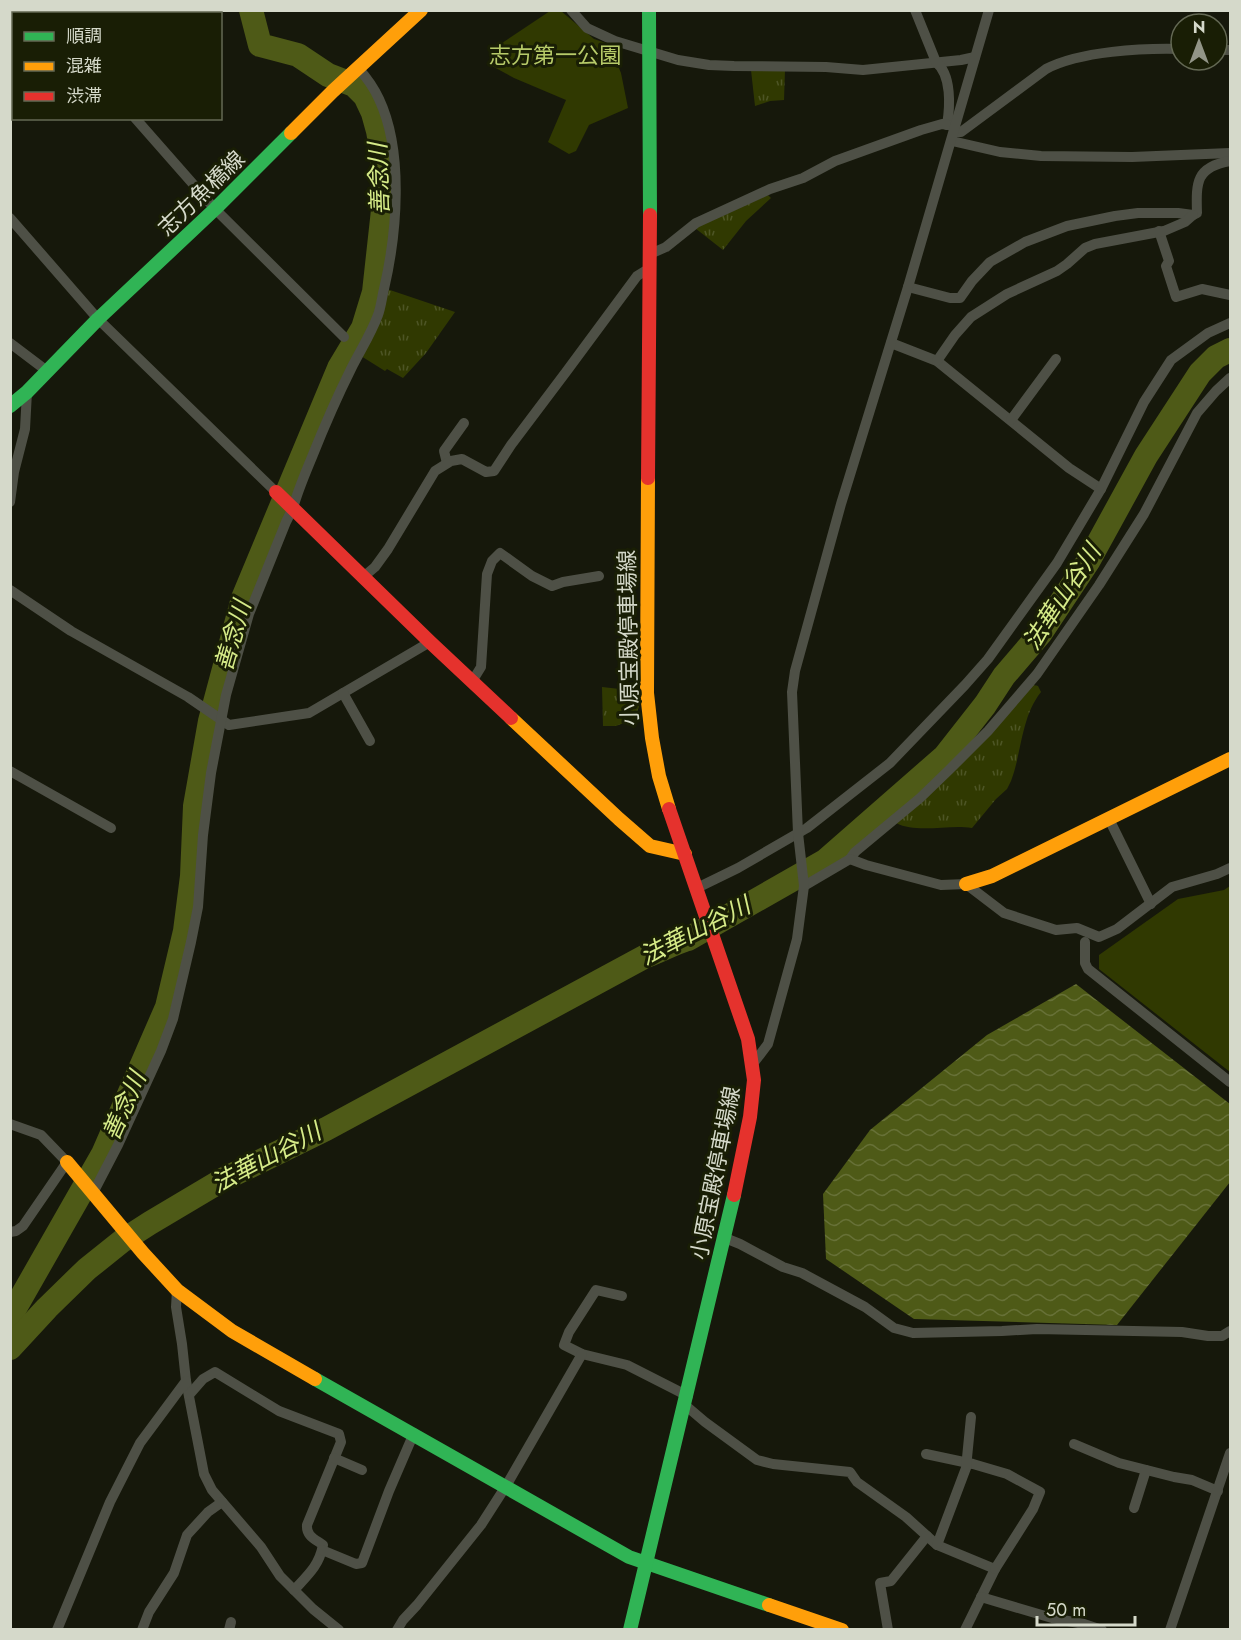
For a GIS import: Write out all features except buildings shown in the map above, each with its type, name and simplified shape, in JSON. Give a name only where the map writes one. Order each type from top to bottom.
[{"type":"main road","name":"志方魚橋線","points":[[10,406],[215,209],[333,91],[421,10]]},
{"type":"main road","name":"小原宝殿停車場線","points":[[630,1629],[725,1238],[746,1143],[754,1080],[748,1039],[676,832],[659,776],[647,693],[649,10]]},
{"type":"main road","points":[[276,492],[430,642],[650,846],[685,854]]},
{"type":"main road","points":[[966,884],[992,876],[1230,759]]},
{"type":"main road","points":[[70,1166],[177,1290],[232,1331],[629,1557],[842,1629]]},
{"type":"street","points":[[571,10],[587,28],[615,41],[678,60],[734,66],[796,66],[863,70],[975,57]]},
{"type":"street","points":[[915,10],[947,83],[952,131]]},
{"type":"street","points":[[752,1065],[768,1044],[797,939],[804,886],[798,833],[792,692],[795,671],[841,504],[908,287],[989,10]]},
{"type":"street","points":[[952,131],[961,132],[1046,69],[1058,63],[1100,53],[1169,50]]},
{"type":"street","points":[[92,1192],[118,1145],[173,1019],[198,907],[211,773],[233,668],[249,614],[326,424],[378,314],[394,229],[396,188],[393,150],[389,128],[379,99],[369,81],[355,72]]},
{"type":"street","points":[[137,120],[215,209],[344,337]]},
{"type":"street","points":[[363,578],[375,567],[388,549],[435,471],[456,459],[462,459],[486,472],[494,471],[637,276],[650,261],[696,223],[770,189],[803,178],[835,161],[942,124],[952,131],[1000,152],[1041,156],[1132,157],[1230,153]]},
{"type":"street","points":[[938,361],[955,335],[971,317],[1007,294],[1057,271],[1085,248],[1160,231],[1185,222],[1197,213],[1198,182],[1207,169],[1230,161]]},
{"type":"street","points":[[908,287],[950,298],[960,298],[990,262],[1025,242],[1067,226],[1138,213],[1162,212],[1193,215]]},
{"type":"street","points":[[10,218],[98,319],[276,492]]},
{"type":"street","points":[[1160,231],[1169,261],[1166,266],[1176,297],[1202,289],[1230,295]]},
{"type":"street","points":[[698,892],[807,828],[890,763],[944,708],[988,659],[1057,563],[1101,489],[1144,402],[1172,360],[1208,333],[1230,323]]},
{"type":"street","points":[[10,343],[47,371]]},
{"type":"street","points":[[891,343],[938,361],[1069,468],[1101,489]]},
{"type":"street","points":[[1011,420],[1056,359]]},
{"type":"street","points":[[804,886],[850,859],[855,852],[920,798],[988,731],[1037,674],[1099,585],[1144,514],[1197,413],[1230,378]]},
{"type":"street","points":[[10,502],[14,472],[25,429],[27,392]]},
{"type":"street","points":[[447,463],[444,451],[464,423]]},
{"type":"street","points":[[473,680],[481,667],[487,574],[492,561],[500,553],[532,576],[552,586],[599,576]]},
{"type":"street","points":[[10,590],[71,631],[188,697],[229,725],[309,712],[430,642]]},
{"type":"street","points":[[343,693],[370,741]]},
{"type":"street","points":[[10,771],[111,828]]},
{"type":"street","points":[[1109,819],[1150,904]]},
{"type":"street","points":[[850,859],[941,885],[966,884],[1004,913],[1056,930],[1077,928],[1099,937],[1117,929],[1172,887],[1230,868]]},
{"type":"street","points":[[1085,942],[1085,963],[1088,969],[1230,1082]]},
{"type":"street","points":[[10,1124],[41,1135],[70,1166],[23,1226],[16,1232],[10,1232]]},
{"type":"street","points":[[725,1238],[783,1267],[802,1273],[865,1307],[894,1328],[913,1333],[1037,1329],[1182,1332],[1222,1336],[1230,1331]]},
{"type":"street","points":[[177,1290],[176,1307],[186,1381],[204,1474],[212,1490],[261,1547],[280,1576],[313,1609],[339,1629]]},
{"type":"street","points":[[622,1296],[596,1290],[569,1332],[564,1345],[582,1354],[627,1365],[686,1400],[705,1422],[757,1460],[773,1464],[850,1472],[856,1482],[906,1517],[937,1545],[995,1569]]},
{"type":"street","points":[[397,1629],[481,1525],[582,1354]]},
{"type":"street","points":[[189,1395],[203,1379],[215,1372],[279,1411],[339,1434],[341,1442],[307,1525],[310,1536],[323,1545],[322,1550],[317,1566],[294,1590]]},
{"type":"street","points":[[57,1629],[110,1502],[140,1443],[186,1381]]},
{"type":"street","points":[[937,1545],[967,1462],[972,1417]]},
{"type":"street","points":[[322,1550],[356,1564],[362,1563],[386,1497],[414,1433]]},
{"type":"street","points":[[1074,1444],[1119,1463],[1192,1480],[1218,1491]]},
{"type":"street","points":[[926,1454],[967,1462],[1007,1474],[1040,1492],[1033,1509],[995,1569],[965,1629]]},
{"type":"street","points":[[1170,1629],[1230,1454]]},
{"type":"street","points":[[334,1458],[362,1470]]},
{"type":"street","points":[[1134,1508],[1146,1470]]},
{"type":"street","points":[[142,1629],[149,1612],[174,1573],[187,1534],[208,1512],[222,1502]]},
{"type":"street","points":[[888,1629],[880,1583],[891,1581],[927,1536]]},
{"type":"street","points":[[981,1597],[1052,1618],[1102,1629]]},
{"type":"green space","name":"志方第一公園","points":[[550,11],[561,11],[594,39],[609,44],[621,73],[628,108],[589,125],[576,151],[569,154],[548,142],[566,100],[492,66],[496,48],[499,45]]},
{"type":"green space","points":[[751,70],[785,70],[784,100],[770,101],[755,106]]},
{"type":"green space","points":[[768,195],[771,198],[746,221],[723,250],[695,228]]},
{"type":"green space","points":[[387,289],[455,312],[426,353],[403,378],[387,369],[385,371],[361,356]]},
{"type":"green space","points":[[1033,685],[1038,686],[1041,692],[1029,712],[1011,781],[1007,789],[972,828],[914,828],[896,823]]},
{"type":"green space","points":[[602,687],[637,691],[639,707],[634,719],[616,726],[603,726]]},
{"type":"green space","points":[[1230,886],[1230,1072],[1099,969],[1099,955],[1178,899],[1224,890]]},
{"type":"water","points":[[1076,984],[1230,1104],[1230,1182],[1117,1325],[914,1319],[826,1259],[823,1194],[870,1130],[987,1035]]},
{"type":"waterway","name":"善念川","points":[[10,1317],[103,1154],[167,1007],[185,931],[192,876],[195,806],[210,721],[243,598],[339,368],[363,328],[374,292],[384,201],[382,154],[373,113],[365,96],[354,85],[328,75],[298,55],[260,45],[251,10]]},
{"type":"waterway","name":"法華山谷川","points":[[10,1348],[87,1269],[122,1241],[150,1223],[224,1179],[326,1129],[646,956],[688,939],[825,861],[945,756],[985,705],[1004,676],[1040,634],[1089,560],[1146,456],[1200,373],[1216,357],[1230,350]]},
{"type":"traffic: fast","points":[[649,10],[650,215]]},
{"type":"traffic: fast","points":[[10,406],[27,392],[98,319],[215,209],[291,133]]},
{"type":"traffic: fast","points":[[630,1630],[734,1195]]},
{"type":"traffic: fast","points":[[315,1379],[629,1557],[769,1605]]},
{"type":"traffic: slow","points":[[291,133],[421,10]]},
{"type":"traffic: slow","points":[[648,478],[647,693],[659,776],[669,809]]},
{"type":"traffic: slow","points":[[511,718],[650,846],[685,854]]},
{"type":"traffic: slow","points":[[966,884],[992,876],[1230,759]]},
{"type":"traffic: slow","points":[[67,1162],[177,1290],[232,1331],[315,1379]]},
{"type":"traffic: slow","points":[[769,1605],[842,1630]]},
{"type":"traffic: jam","points":[[648,478],[650,215]]},
{"type":"traffic: jam","points":[[276,492],[511,718]]},
{"type":"traffic: jam","points":[[669,809],[748,1039],[754,1080],[750,1117],[734,1195]]}]
